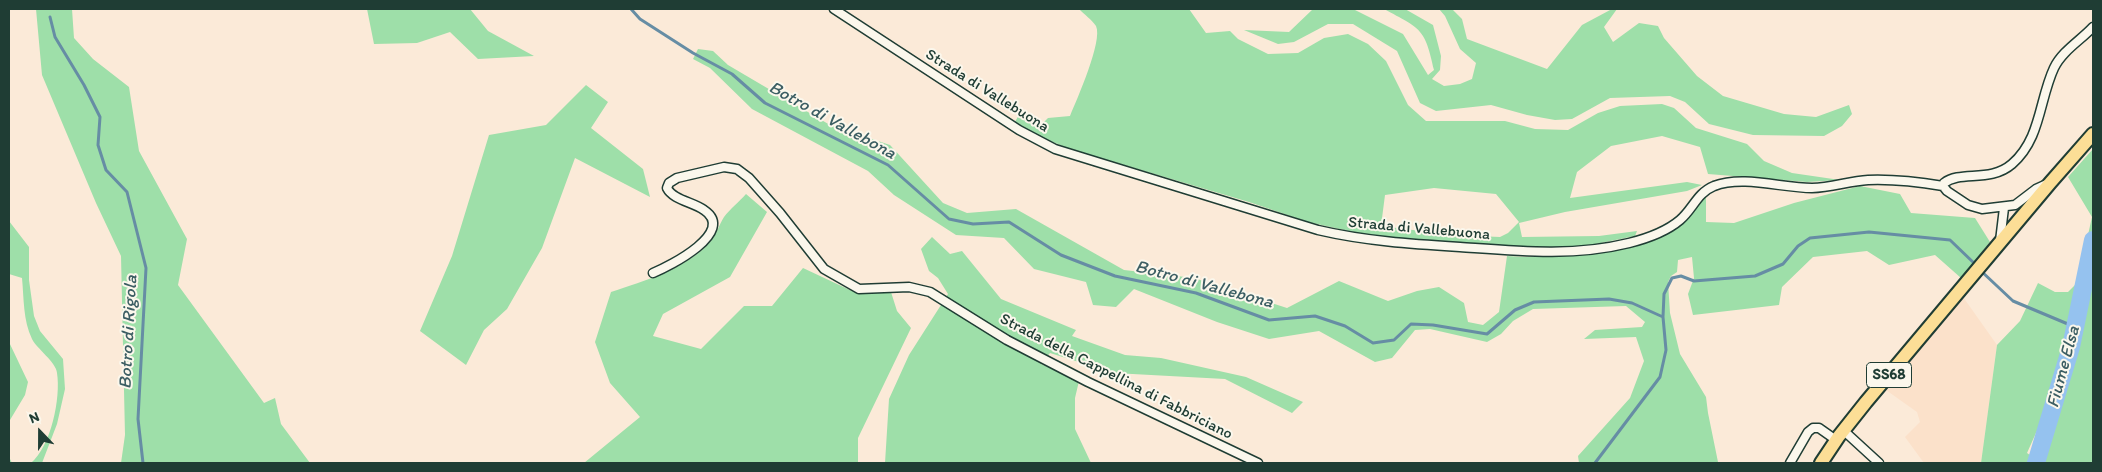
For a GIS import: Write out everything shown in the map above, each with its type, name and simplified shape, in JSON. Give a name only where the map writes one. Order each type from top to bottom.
[{"type":"main road","name":"SS68","points":[[1821,463],[1840,435],[2093,134]]},
{"type":"street","name":"Strada di Vallebuona","points":[[834,9],[1019,130],[1055,149],[1346,237],[1383,242],[1539,253],[1593,250],[1630,243],[1668,228],[1681,219],[1700,194],[1714,186],[1733,182],[1813,188],[1869,180],[1926,183],[1943,186]]},
{"type":"street","points":[[2050,183],[2036,189],[2017,204],[2004,208],[1982,209],[1968,205],[1947,191],[1943,186],[1944,183],[1953,178],[1996,174],[2017,159],[2034,132],[2057,64],[2093,26]]},
{"type":"street","name":"Strada della Cappellina di Fabbriciano","points":[[653,273],[697,246],[710,235],[713,229],[712,218],[708,212],[672,194],[667,188],[669,182],[677,178],[724,167],[737,169],[749,178],[780,213],[824,269],[859,289],[909,288],[930,292],[1007,340],[1088,382],[1258,463]]},
{"type":"street","points":[[2000,243],[2004,208]]},
{"type":"street","points":[[1790,463],[1812,429],[1818,428],[1840,435],[1879,463]]},
{"type":"shaded area","points":[[1956,287],[1997,345],[1981,463],[1924,463],[1905,437],[1920,422],[1917,412],[1876,383]]},
{"type":"green space","points":[[36,9],[72,9],[74,38],[93,59],[129,87],[139,151],[187,239],[178,285],[264,403],[275,398],[281,424],[310,463],[121,463],[125,435],[121,256],[96,203],[42,75]]},
{"type":"green space","points":[[367,9],[470,9],[488,31],[534,56],[478,59],[450,32],[417,43],[374,44]]},
{"type":"green space","points":[[1079,9],[1189,9],[1206,33],[1230,31],[1238,39],[1268,54],[1298,53],[1324,38],[1348,34],[1368,44],[1386,61],[1408,105],[1426,121],[1505,121],[1535,129],[1568,130],[1598,113],[1620,106],[1662,104],[1674,108],[1696,128],[1747,144],[1764,161],[1792,173],[1840,180],[1807,182],[1708,174],[1700,147],[1662,136],[1611,146],[1577,172],[1570,198],[1687,182],[1702,185],[1687,191],[1565,212],[1519,223],[1522,237],[1599,236],[1637,231],[1635,236],[1586,246],[1548,248],[1457,244],[1371,236],[1308,222],[1249,202],[1070,149],[1043,138],[1015,122],[1021,111],[1030,123],[1040,126],[1048,118],[1070,116],[1093,57],[1097,33],[1096,26]],"holes":[[[1434,188],[1496,194],[1519,222],[1508,233],[1500,237],[1453,235],[1381,226],[1385,195]]]},
{"type":"green space","points":[[1313,9],[1355,10],[1403,34],[1428,75],[1434,70],[1428,46],[1420,31],[1384,9],[1405,9],[1433,25],[1441,56],[1440,70],[1432,79],[1444,86],[1460,84],[1472,79],[1476,63],[1460,49],[1445,16],[1439,9],[1452,9],[1462,19],[1467,39],[1547,69],[1582,25],[1612,9],[1617,9],[1604,27],[1613,42],[1639,23],[1658,26],[1664,38],[1697,76],[1723,96],[1784,114],[1816,117],[1849,105],[1852,114],[1842,126],[1824,136],[1753,135],[1709,124],[1685,102],[1670,96],[1610,98],[1572,119],[1555,120],[1527,115],[1491,105],[1436,111],[1420,103],[1397,51],[1353,24],[1328,24],[1294,42],[1278,44],[1244,30],[1289,32]]},
{"type":"green space","points":[[698,49],[713,51],[728,65],[830,125],[890,145],[943,203],[967,213],[1016,209],[1124,270],[1194,278],[1287,308],[1339,281],[1388,301],[1417,291],[1439,287],[1464,303],[1468,322],[1483,325],[1499,312],[1507,256],[1563,256],[1600,252],[1636,243],[1673,230],[1688,217],[1706,195],[1706,222],[1734,223],[1794,203],[1860,186],[1900,194],[1911,213],[1975,218],[1990,242],[1961,278],[1935,255],[1889,265],[1867,251],[1813,257],[1782,287],[1779,305],[1693,315],[1688,294],[1694,278],[1692,257],[1678,260],[1677,272],[1671,276],[1668,282],[1670,313],[1680,354],[1706,397],[1718,462],[1579,463],[1578,456],[1630,398],[1644,361],[1636,337],[1584,339],[1595,330],[1642,327],[1645,322],[1626,306],[1533,309],[1513,321],[1501,334],[1487,342],[1430,329],[1415,330],[1392,358],[1375,362],[1319,331],[1269,339],[1217,322],[1134,289],[1116,307],[1093,305],[1086,282],[1034,269],[1004,238],[956,235],[894,195],[868,171],[752,109],[710,68],[693,59]]},
{"type":"green space","points":[[586,85],[608,102],[591,128],[643,169],[650,197],[575,158],[542,248],[507,309],[484,330],[466,365],[420,331],[452,256],[489,135],[546,125]]},
{"type":"green space","points":[[2093,149],[2093,463],[1981,463],[1997,345],[2020,321],[2038,283],[2055,292],[2068,292],[2076,284],[2079,275],[2092,217],[2068,177]],"holes":[[[2057,386],[2063,388],[2039,461],[2027,453]]]},
{"type":"green space","points":[[746,194],[767,212],[730,277],[663,314],[653,336],[701,349],[744,306],[772,306],[803,268],[852,291],[891,292],[897,311],[911,328],[858,438],[858,463],[584,463],[640,417],[610,383],[595,342],[611,292],[665,273],[690,259],[711,241],[724,217]]},
{"type":"green space","points":[[9,221],[29,247],[29,280],[34,316],[40,331],[63,359],[65,389],[57,424],[42,463],[31,463],[44,445],[53,421],[56,408],[57,373],[53,364],[34,343],[29,332],[24,309],[22,278],[9,274]]},
{"type":"green space","points":[[932,237],[950,254],[962,251],[1001,299],[1076,330],[1072,336],[1125,355],[1161,358],[1246,377],[1303,402],[1292,413],[1225,379],[1114,373],[1050,353],[1041,364],[1079,381],[1075,398],[1075,429],[1091,463],[885,463],[889,399],[909,355],[948,294],[938,278],[929,271],[921,249]]},
{"type":"green space","points":[[9,342],[28,382],[25,395],[10,420],[10,459],[12,463],[9,463]]},
{"type":"waterway","name":"Botro di Vallebona","points":[[631,9],[640,19],[693,53],[732,74],[765,103],[888,165],[949,219],[973,224],[1009,222],[1061,255],[1115,276],[1196,293],[1269,320],[1315,316],[1345,326],[1373,343],[1394,340],[1411,324],[1433,325],[1487,334],[1515,310],[1534,302],[1609,299],[1632,303],[1663,317],[1664,294],[1672,278],[1681,276],[1694,281],[1755,276],[1783,264],[1798,246],[1810,238],[1869,232],[1950,240],[1976,265]]},
{"type":"waterway","name":"Botro di Rigola","points":[[50,17],[55,37],[84,85],[100,117],[98,145],[106,170],[127,192],[146,268],[138,419],[143,463]]},
{"type":"waterway","name":"Fiume Elsa","points":[[2036,463],[2071,347],[2093,240]]},
{"type":"waterway","name":"Botro di Vallebona","points":[[1980,270],[2013,301],[2075,327]]},
{"type":"waterway","points":[[1595,463],[1660,377],[1666,350],[1663,317]]}]
